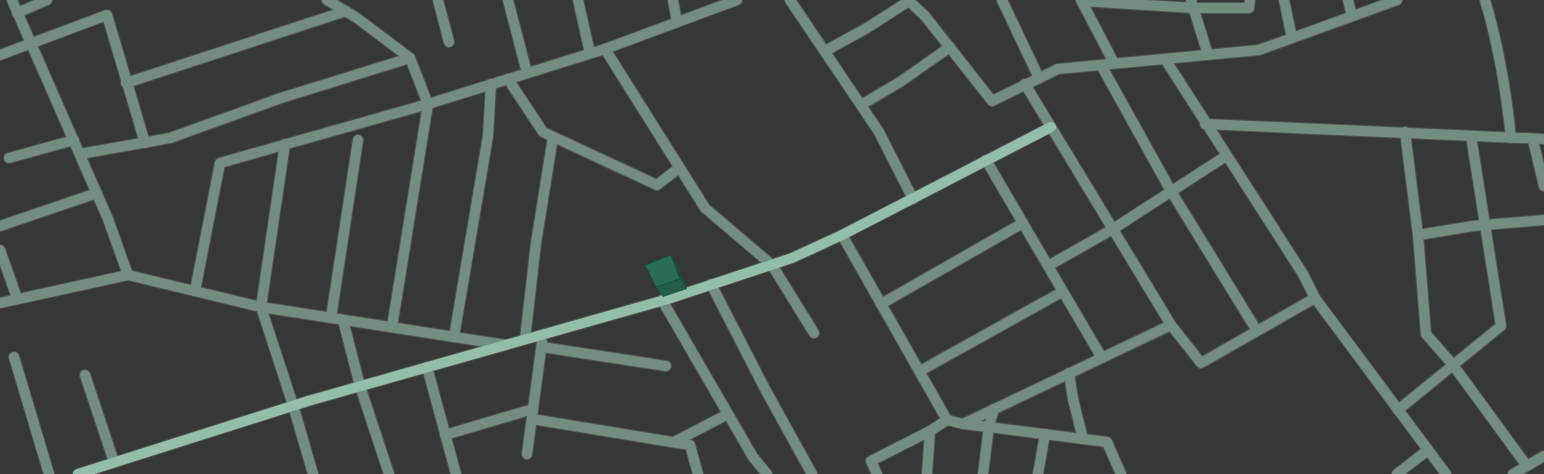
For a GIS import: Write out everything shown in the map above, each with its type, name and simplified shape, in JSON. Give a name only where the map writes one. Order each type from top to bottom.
[{"type":"street","points":[[12,0],[108,219],[128,275]]},
{"type":"street","points":[[17,13],[47,0]]},
{"type":"street","points":[[327,0],[357,18],[410,58],[428,104],[392,327]]},
{"type":"street","points":[[438,0],[449,42]]},
{"type":"street","points":[[508,0],[527,73]]},
{"type":"street","points":[[578,0],[590,53]]},
{"type":"street","points":[[672,0],[677,22]]},
{"type":"street","points":[[195,291],[220,163],[428,104],[605,49],[737,0]]},
{"type":"street","points":[[790,0],[879,132],[913,199]]},
{"type":"street","points":[[825,51],[868,28],[908,0],[925,16],[992,101],[1058,69],[1259,50],[1397,0]]},
{"type":"street","points":[[1002,0],[1039,78]]},
{"type":"street","points":[[1114,63],[1081,0],[1249,8],[1250,0]]},
{"type":"street","points":[[1284,0],[1292,38]]},
{"type":"street","points":[[1348,0],[1352,16]]},
{"type":"street","points":[[1484,0],[1496,38],[1505,82],[1511,138]]},
{"type":"street","points":[[1192,4],[1208,55]]},
{"type":"street","points":[[126,83],[346,11]]},
{"type":"street","points":[[0,55],[106,15],[144,143]]},
{"type":"street","points":[[861,105],[900,82],[950,47]]},
{"type":"street","points":[[605,49],[705,208],[772,265],[814,333]]},
{"type":"street","points":[[80,154],[170,138],[281,98],[410,58]]},
{"type":"street","points":[[1165,59],[1303,274],[1314,298],[1446,474]]},
{"type":"street","points":[[1101,65],[1171,191],[1257,331]]},
{"type":"street","points":[[508,79],[543,132],[657,186],[680,168]]},
{"type":"street","points":[[454,337],[488,136],[491,84]]},
{"type":"street","points":[[1025,84],[1171,325],[1202,363],[1314,298]]},
{"type":"street","points":[[1205,124],[1544,139]]},
{"type":"street","points":[[78,474],[293,406],[662,300],[792,258],[842,235],[1051,127]]},
{"type":"street","points":[[1405,132],[1418,235],[1426,334],[1453,365],[1527,466]]},
{"type":"street","points":[[1398,410],[1501,326],[1471,136]]},
{"type":"street","points":[[525,339],[536,243],[553,137]]},
{"type":"street","points":[[9,158],[74,140]]},
{"type":"street","points":[[331,318],[358,140]]},
{"type":"street","points":[[1533,140],[1544,186]]},
{"type":"street","points":[[285,144],[261,307],[313,474]]},
{"type":"street","points":[[1048,266],[1113,229],[1226,156]]},
{"type":"street","points":[[986,160],[1102,358]]},
{"type":"street","points":[[0,226],[97,193]]},
{"type":"street","points":[[1418,235],[1485,225],[1544,220]]},
{"type":"street","points":[[881,304],[1023,223]]},
{"type":"street","points":[[842,235],[947,420]]},
{"type":"street","points":[[0,250],[17,298]]},
{"type":"street","points":[[0,303],[128,275],[261,307],[506,345]]},
{"type":"street","points":[[711,284],[765,389],[812,474]]},
{"type":"street","points":[[920,372],[1062,292]]},
{"type":"street","points":[[662,300],[753,457],[767,474]]},
{"type":"street","points":[[343,320],[360,386],[389,474]]},
{"type":"street","points":[[964,424],[1171,325]]},
{"type":"street","points":[[527,454],[544,334]]},
{"type":"street","points":[[542,347],[666,366]]},
{"type":"street","points":[[14,357],[49,474]]},
{"type":"street","points":[[427,367],[456,474]]},
{"type":"street","points":[[1069,373],[1083,439]]},
{"type":"street","points":[[85,375],[114,462]]},
{"type":"street","points":[[983,474],[994,409]]},
{"type":"street","points":[[445,434],[533,414],[690,445],[698,474]]},
{"type":"street","points":[[674,442],[728,414]]},
{"type":"street","points":[[877,474],[871,462],[947,420],[964,424],[1107,442],[1121,474]]},
{"type":"street","points":[[927,474],[930,431]]},
{"type":"street","points":[[1038,474],[1045,434]]},
{"type":"street","points":[[1397,474],[1428,450]]},
{"type":"street","points":[[1513,474],[1544,456]]},
{"type":"building","points":[[671,255],[680,279],[656,287],[645,265]]}]
